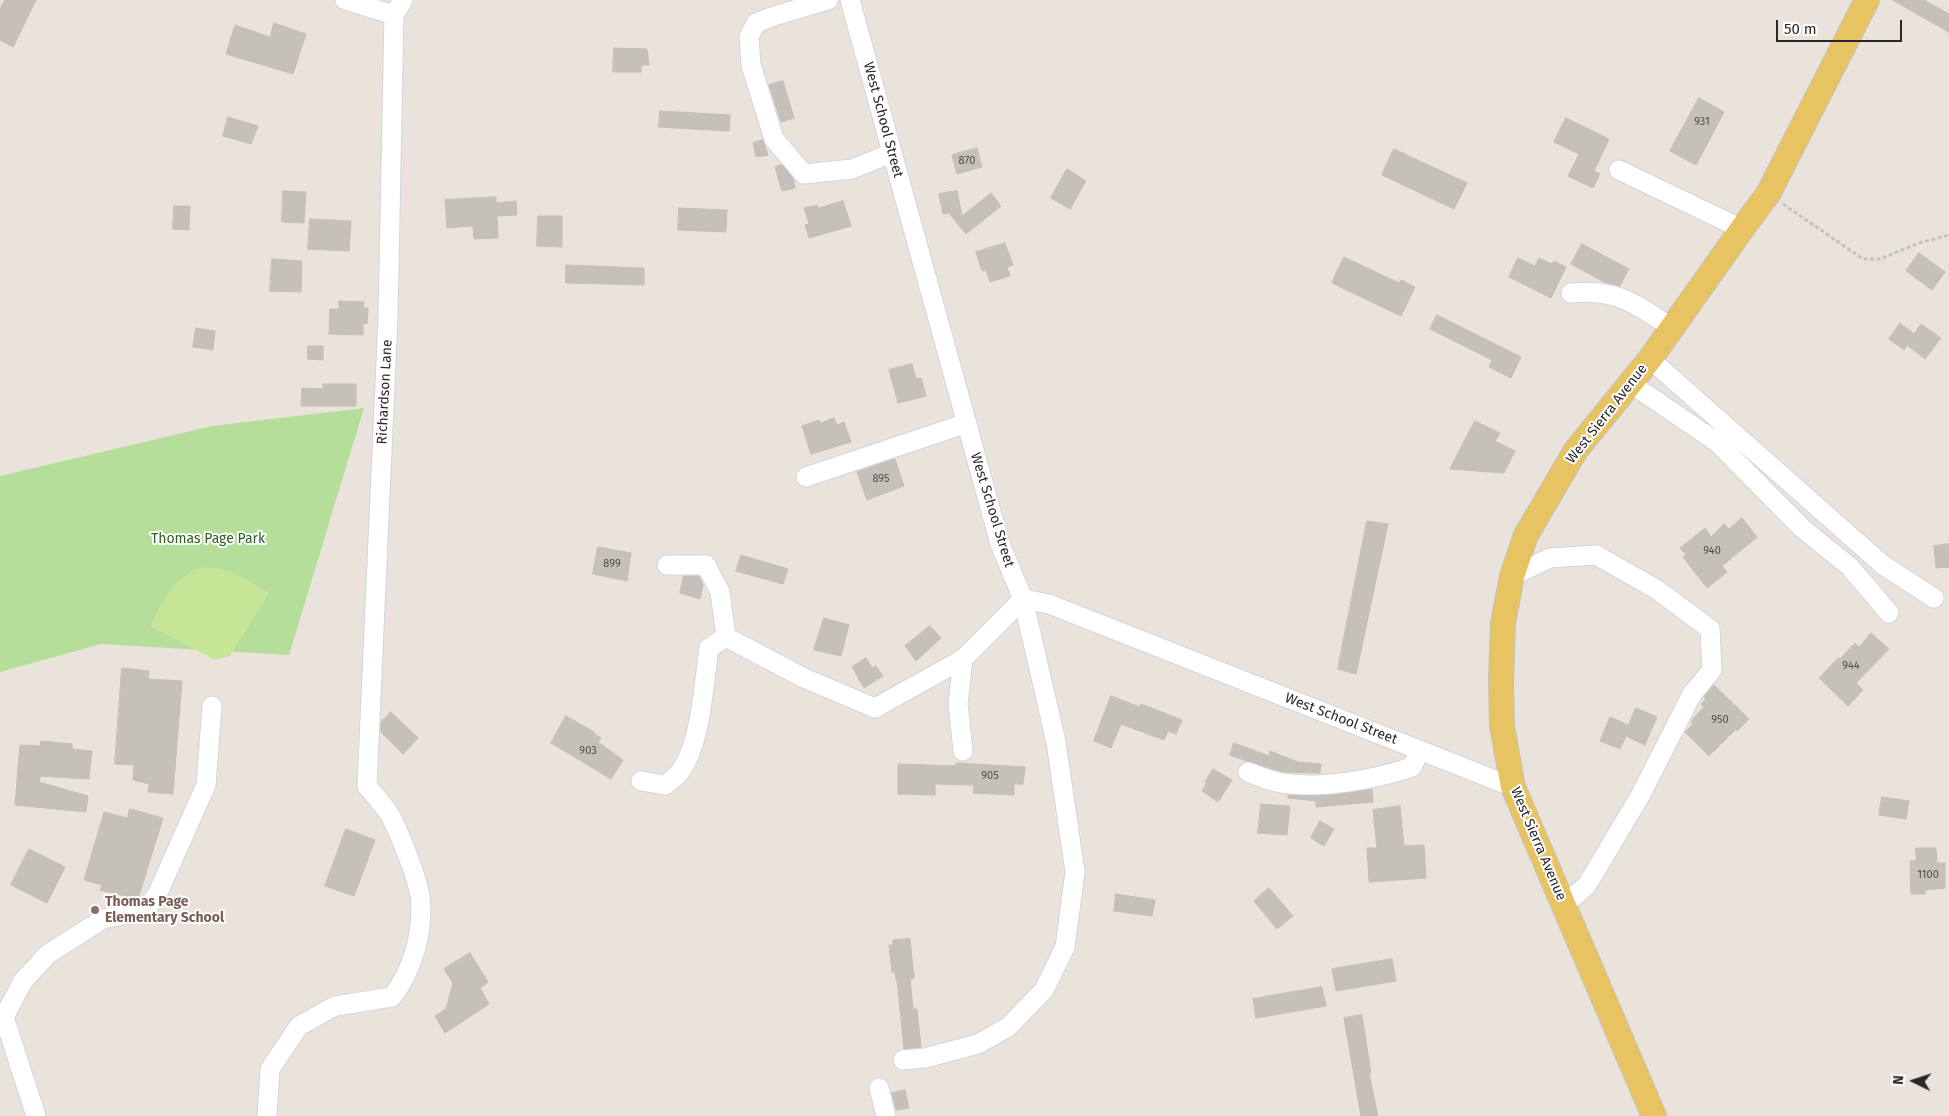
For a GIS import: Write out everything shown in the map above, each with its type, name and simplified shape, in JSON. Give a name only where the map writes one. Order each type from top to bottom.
[{"type":"main road","name":"West Sierra Avenue","points":[[1654,1116],[1513,787],[1502,726],[1500,681],[1503,622],[1512,576],[1526,535],[1576,450],[1650,358],[1768,194],[1867,0]]},
{"type":"street","points":[[345,0],[399,7]]},
{"type":"street","points":[[828,0],[756,23],[749,37],[751,65],[774,139],[804,174],[852,169],[892,154]]},
{"type":"street","name":"West School Street","points":[[850,0],[1000,544],[1022,599],[1049,604],[1513,787]]},
{"type":"street","name":"Richardson Lane","points":[[267,1116],[270,1069],[299,1026],[335,1006],[392,998],[402,984],[413,959],[419,930],[420,896],[412,872],[390,816],[368,786],[399,7]]},
{"type":"street","points":[[1619,170],[1742,229]]},
{"type":"street","points":[[1570,293],[1598,291],[1612,294],[1625,299],[1672,328]]},
{"type":"street","points":[[1650,358],[1883,565],[1934,598]]},
{"type":"street","points":[[1630,384],[1718,443],[1802,528],[1850,567],[1889,613]]},
{"type":"street","points":[[806,477],[967,423]]},
{"type":"street","points":[[1512,576],[1550,558],[1596,555],[1656,589],[1710,629],[1712,670],[1692,694],[1640,796],[1587,885],[1564,905]]},
{"type":"street","points":[[667,565],[706,565],[720,592],[726,638]]},
{"type":"street","points":[[726,638],[804,678],[875,708],[962,659],[1022,599]]},
{"type":"street","points":[[903,1060],[925,1058],[978,1044],[1008,1027],[1044,990],[1065,947],[1075,872],[1056,742],[1022,599]]},
{"type":"street","points":[[642,781],[665,785],[680,773],[692,750],[700,712],[709,648],[726,638]]},
{"type":"street","points":[[962,659],[958,704],[963,751]]},
{"type":"street","points":[[36,1116],[4,1017],[23,981],[48,954],[104,919],[134,913],[147,907],[157,895],[206,785],[212,706]]},
{"type":"street","points":[[1248,772],[1279,783],[1302,785],[1350,782],[1388,775],[1412,767],[1420,750]]},
{"type":"street","points":[[879,1088],[886,1116]]},
{"type":"path","points":[[1768,194],[1863,259],[1880,259],[1919,243],[1949,235]]},
{"type":"green space","name":"Thomas Page Park","points":[[364,408],[289,655],[101,644],[0,672],[0,476],[212,426]]},
{"type":"green space","points":[[202,567],[222,569],[244,578],[269,593],[230,656],[215,660],[150,626],[176,583],[192,571]]},
{"type":"building","points":[[5,0],[36,0],[13,47],[0,40],[0,10]]},
{"type":"building","points":[[1893,0],[1924,0],[1949,14],[1949,32]]},
{"type":"building","points":[[274,23],[306,34],[293,74],[226,54],[235,25],[270,37]]},
{"type":"building","points":[[614,48],[647,49],[649,65],[641,65],[641,72],[613,72]]},
{"type":"building","points":[[783,81],[794,118],[781,122],[769,85]]},
{"type":"building","points":[[1699,98],[1724,112],[1696,165],[1670,151]]},
{"type":"building","points":[[660,111],[730,115],[729,131],[659,127]]},
{"type":"building","points":[[228,117],[258,126],[251,144],[223,136]]},
{"type":"building","points":[[1566,118],[1609,139],[1594,171],[1600,174],[1593,188],[1568,176],[1579,154],[1554,142]]},
{"type":"building","points":[[763,140],[768,155],[756,157],[753,143]]},
{"type":"building","points":[[977,148],[982,167],[957,174],[952,155]]},
{"type":"building","points":[[1394,149],[1467,183],[1454,209],[1382,175]]},
{"type":"building","points":[[782,165],[793,178],[795,188],[782,191],[775,167]]},
{"type":"building","points":[[1067,169],[1086,181],[1070,209],[1051,198]]},
{"type":"building","points":[[283,191],[306,192],[304,223],[282,222]]},
{"type":"building","points":[[957,191],[962,216],[991,193],[1001,206],[966,234],[949,213],[943,214],[939,194]]},
{"type":"building","points":[[496,197],[496,203],[516,201],[517,215],[497,216],[498,238],[474,239],[473,226],[447,228],[445,200]]},
{"type":"building","points":[[843,201],[851,226],[809,238],[805,225],[809,224],[804,208],[817,205],[818,208]]},
{"type":"building","points":[[174,206],[190,206],[189,230],[173,229]]},
{"type":"building","points":[[679,208],[727,210],[726,232],[678,230]]},
{"type":"building","points":[[538,216],[562,216],[562,247],[537,246]]},
{"type":"building","points":[[310,219],[351,221],[349,251],[308,249]]},
{"type":"building","points":[[1005,243],[1013,265],[1007,267],[1010,276],[990,282],[986,270],[982,271],[976,252]]},
{"type":"building","points":[[1582,244],[1629,269],[1620,286],[1604,282],[1571,264]]},
{"type":"building","points":[[1919,253],[1945,272],[1932,290],[1906,271]]},
{"type":"building","points":[[1344,257],[1399,283],[1401,280],[1415,287],[1401,316],[1332,283]]},
{"type":"building","points":[[1518,258],[1535,266],[1539,258],[1552,264],[1554,261],[1566,267],[1551,298],[1509,277]]},
{"type":"building","points":[[272,259],[302,261],[301,292],[270,291]]},
{"type":"building","points":[[566,265],[644,268],[644,285],[566,283]]},
{"type":"building","points":[[339,301],[364,302],[363,308],[368,308],[367,324],[363,323],[363,335],[329,334],[330,309],[339,309]]},
{"type":"building","points":[[1437,315],[1521,357],[1511,378],[1489,367],[1492,360],[1430,329]]},
{"type":"building","points":[[1900,323],[1914,334],[1921,324],[1941,338],[1925,359],[1907,345],[1904,350],[1889,339]]},
{"type":"building","points":[[196,328],[215,331],[213,350],[193,347]]},
{"type":"building","points":[[308,346],[323,346],[323,360],[308,359]]},
{"type":"building","points":[[912,364],[916,379],[921,378],[926,396],[898,403],[889,370]]},
{"type":"building","points":[[323,384],[356,384],[356,406],[301,406],[302,388],[323,389]]},
{"type":"building","points":[[834,418],[837,425],[844,422],[851,442],[811,454],[802,426],[819,420],[821,423]]},
{"type":"building","points":[[1475,421],[1500,433],[1495,441],[1515,451],[1504,473],[1450,469]]},
{"type":"building","points":[[895,459],[904,486],[867,500],[857,472]]},
{"type":"building","points":[[1742,518],[1757,537],[1722,566],[1727,572],[1707,588],[1683,557],[1686,554],[1680,548],[1705,528],[1711,537],[1724,524],[1729,529]]},
{"type":"building","points":[[1367,521],[1388,524],[1356,674],[1338,669]]},
{"type":"building","points":[[1949,544],[1949,567],[1936,568],[1934,546]]},
{"type":"building","points":[[598,547],[631,553],[627,581],[593,574]]},
{"type":"building","points":[[741,555],[788,569],[783,584],[736,571]]},
{"type":"building","points":[[684,576],[699,576],[703,585],[700,599],[680,593]]},
{"type":"building","points":[[824,618],[849,625],[841,656],[814,650]]},
{"type":"building","points":[[930,626],[941,638],[916,661],[905,646]]},
{"type":"building","points":[[1871,633],[1889,649],[1856,683],[1863,690],[1848,706],[1819,678],[1855,643],[1859,647]]},
{"type":"building","points":[[866,658],[872,668],[876,666],[883,676],[864,688],[852,667]]},
{"type":"building","points":[[122,668],[149,671],[148,679],[182,681],[173,794],[148,792],[149,784],[133,780],[134,765],[115,764]]},
{"type":"building","points":[[1714,685],[1749,719],[1709,756],[1685,732],[1693,724],[1691,721],[1704,707],[1701,704],[1706,699],[1704,697]]},
{"type":"building","points":[[1111,696],[1140,707],[1141,704],[1182,720],[1176,734],[1168,731],[1164,740],[1121,724],[1111,748],[1094,741]]},
{"type":"building","points":[[1636,708],[1657,717],[1645,745],[1626,736],[1620,749],[1600,741],[1610,717],[1628,725]]},
{"type":"building","points":[[391,712],[418,738],[403,754],[381,732],[381,722]]},
{"type":"building","points":[[566,716],[594,732],[594,734],[601,738],[598,742],[623,760],[611,779],[551,743]]},
{"type":"building","points":[[41,741],[72,744],[72,749],[92,751],[89,779],[40,776],[39,782],[88,796],[86,812],[15,805],[20,745],[40,746]]},
{"type":"building","points":[[1234,743],[1269,756],[1270,751],[1298,762],[1321,764],[1320,773],[1283,772],[1246,761],[1230,755]]},
{"type":"building","points":[[956,763],[1025,767],[1023,784],[1014,784],[1014,795],[973,793],[974,785],[935,784],[935,795],[898,794],[898,764],[956,766]]},
{"type":"building","points":[[1213,769],[1232,780],[1218,802],[1202,791]]},
{"type":"building","points":[[1372,789],[1373,802],[1316,807],[1316,801],[1288,798],[1288,795],[1331,795]]},
{"type":"building","points":[[1882,797],[1909,801],[1906,819],[1879,815]]},
{"type":"building","points":[[1261,804],[1290,806],[1287,835],[1258,833]]},
{"type":"building","points":[[1400,806],[1404,846],[1424,845],[1426,878],[1369,882],[1367,848],[1377,848],[1373,810]]},
{"type":"building","points":[[130,809],[163,818],[138,899],[100,890],[102,885],[84,880],[104,812],[127,818]]},
{"type":"building","points":[[1320,821],[1334,829],[1324,846],[1311,838]]},
{"type":"building","points":[[346,829],[375,840],[354,896],[325,886]]},
{"type":"building","points":[[1916,848],[1936,848],[1937,863],[1945,863],[1945,888],[1925,890],[1925,894],[1911,894],[1910,861],[1916,861]]},
{"type":"building","points":[[29,849],[65,867],[47,903],[11,885]]},
{"type":"building","points":[[1269,888],[1293,916],[1277,929],[1254,901]]},
{"type":"building","points":[[1116,894],[1155,900],[1152,916],[1114,911]]},
{"type":"building","points":[[910,939],[914,978],[910,979],[913,1009],[917,1009],[921,1047],[904,1049],[897,980],[895,972],[892,972],[889,945],[893,945],[893,940]]},
{"type":"building","points":[[470,953],[488,982],[480,988],[489,1004],[445,1033],[435,1016],[446,1009],[453,983],[444,969]]},
{"type":"building","points":[[1392,959],[1396,981],[1336,991],[1332,969]]},
{"type":"building","points":[[1322,987],[1326,1006],[1256,1018],[1253,999]]},
{"type":"building","points":[[1362,1015],[1371,1073],[1369,1073],[1378,1116],[1361,1116],[1344,1018]]},
{"type":"building","points":[[905,1090],[909,1108],[896,1110],[892,1093]]},
{"type":"place","name":"Thomas Page Elementary School","points":[[95,910]]}]
